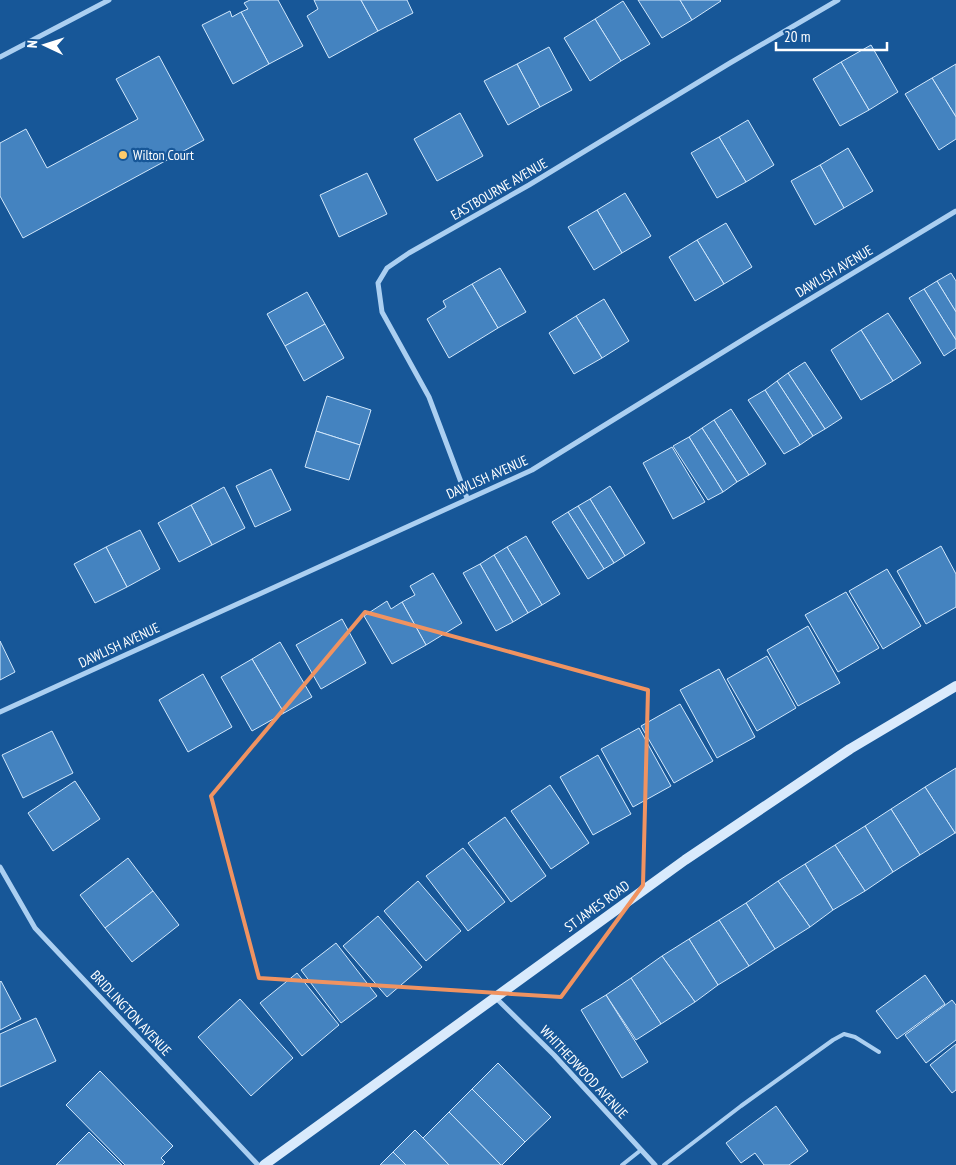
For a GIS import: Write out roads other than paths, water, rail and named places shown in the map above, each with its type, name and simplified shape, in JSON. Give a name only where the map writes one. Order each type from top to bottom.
[{"type":"street","points":[[0,57],[109,0]]},
{"type":"street","name":"EASTBOURNE AVENUE","points":[[467,498],[429,397],[382,312],[378,283],[387,268],[838,0]]},
{"type":"street","name":"DAWLISH AVENUE","points":[[0,712],[532,470],[762,328],[956,212]]},
{"type":"street","name":"ST JAMES ROAD","points":[[264,1165],[685,860],[850,749],[956,686]]},
{"type":"street","name":"BRIDLINGTON AVENUE","points":[[0,867],[35,928],[258,1165]]},
{"type":"street","name":"WHITHEDWOOD AVENUE","points":[[494,997],[554,1055],[655,1165]]},
{"type":"lane","points":[[664,1165],[749,1101],[844,1034],[855,1037],[878,1052]]},
{"type":"lane","points":[[622,1165],[642,1150]]},
{"type":"place","name":"Wilton Court","points":[[123,155]]}]
